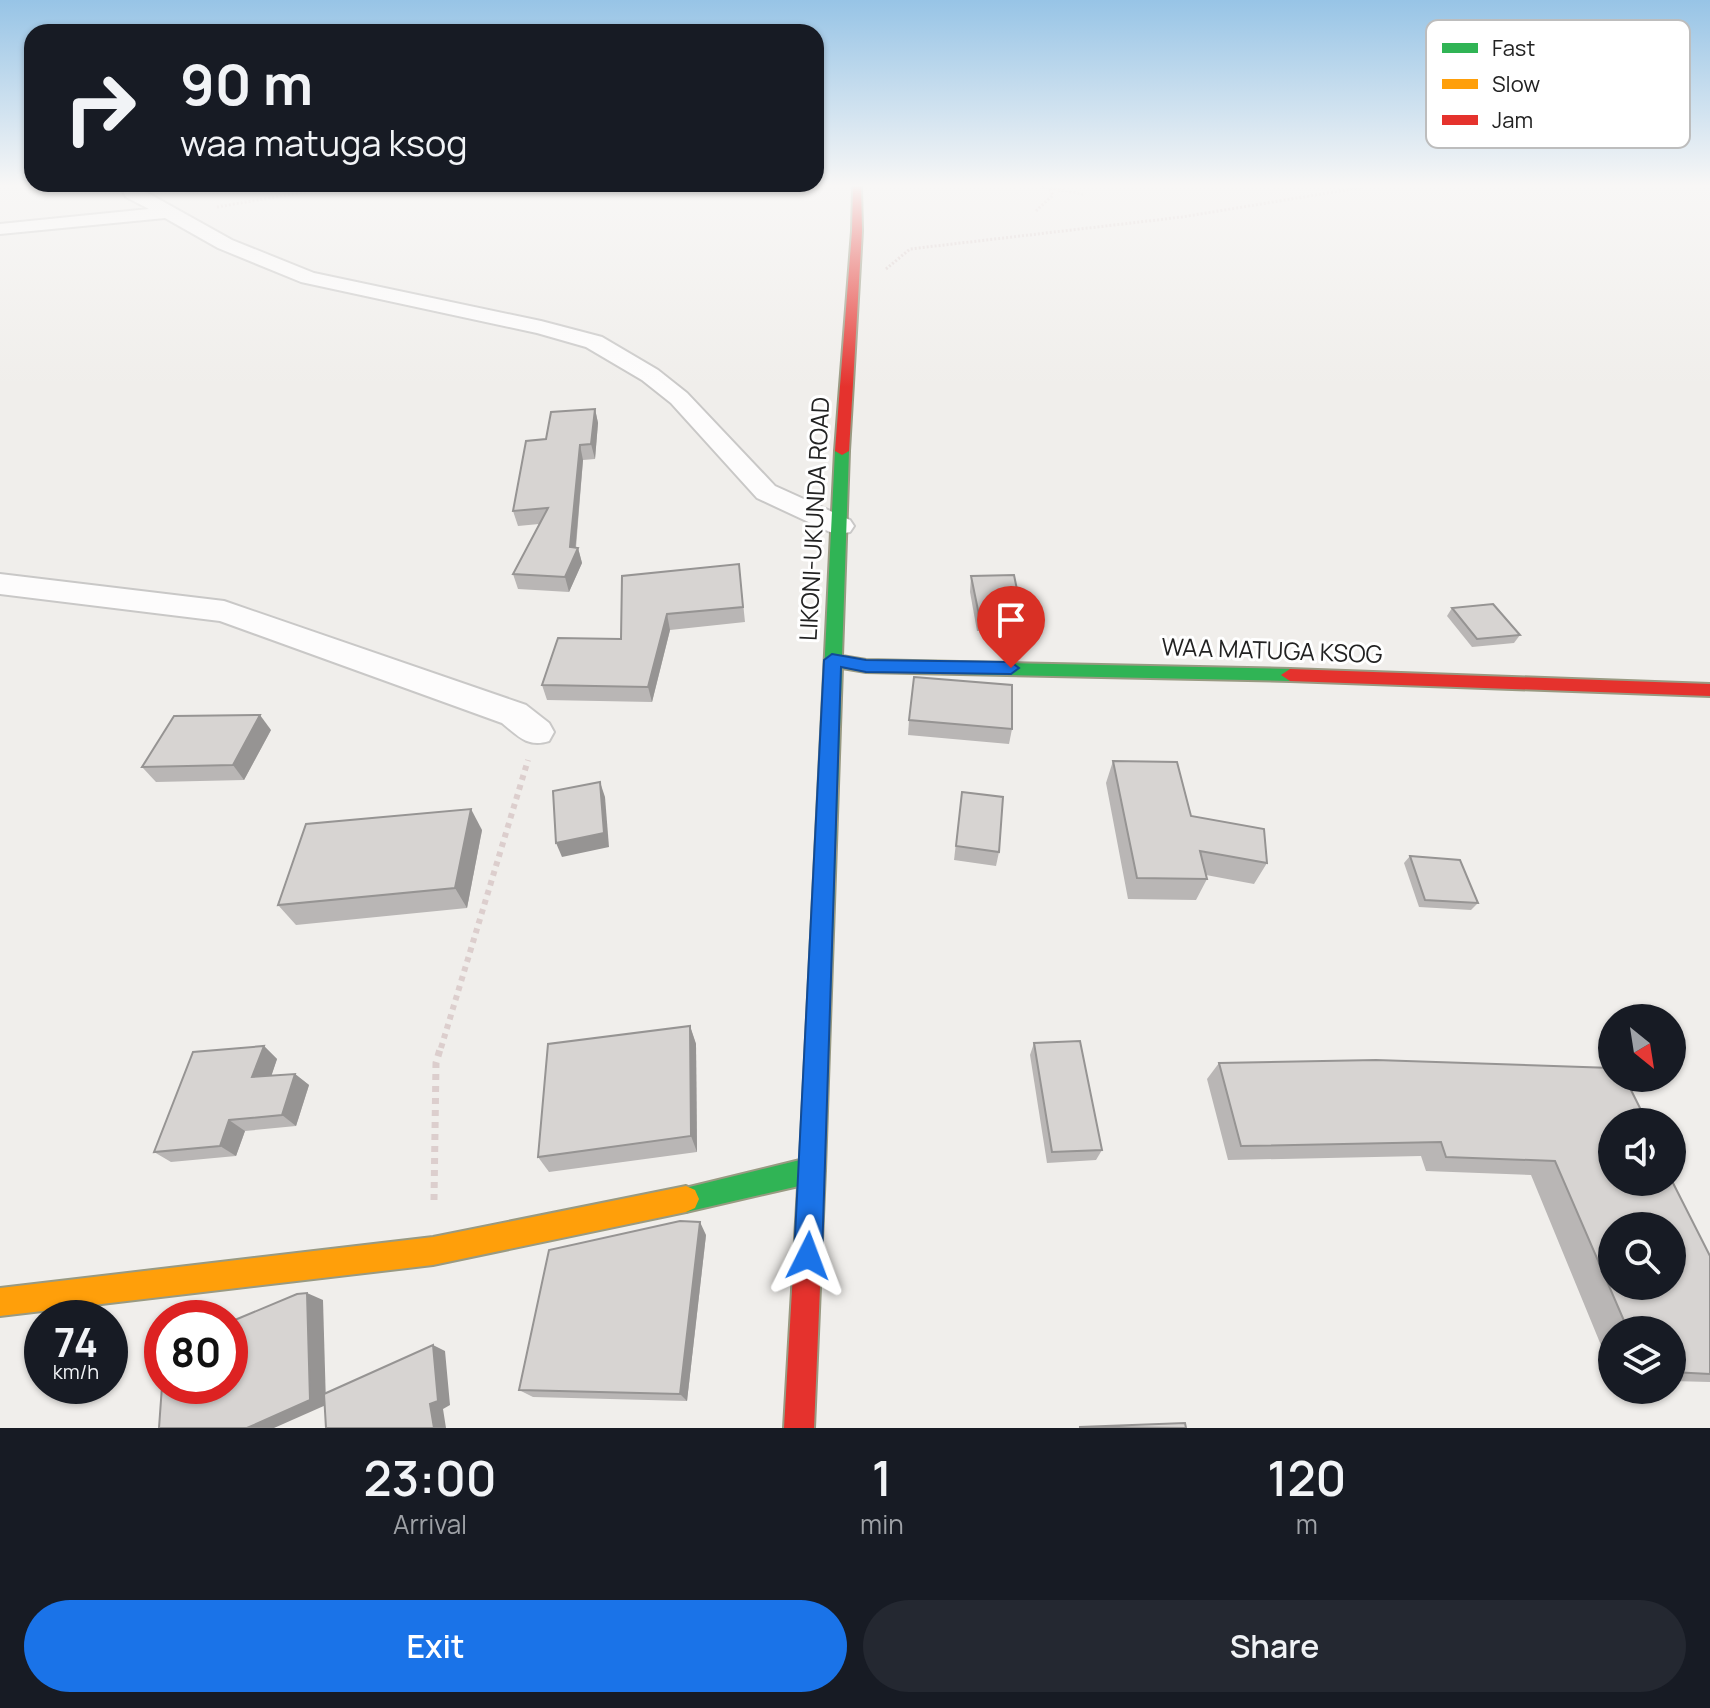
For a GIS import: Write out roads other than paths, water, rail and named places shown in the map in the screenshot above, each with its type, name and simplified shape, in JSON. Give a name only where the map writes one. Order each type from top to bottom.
[{"type":"main road","name":"LIKONI-UKUNDA ROAD","points":[[799,1428],[845,376],[853,254]]},
{"type":"main road","name":"WAA MATUGA KSOG","points":[[832,660],[866,666],[1220,673],[1710,690]]},
{"type":"main road","points":[[0,1302],[433,1251],[611,1216],[812,1170]]},
{"type":"street","points":[[249,254],[308,278],[541,327],[594,342],[650,375],[679,398],[766,492],[840,526]]},
{"type":"street","points":[[0,584],[224,611],[514,714],[537,732]]}]
